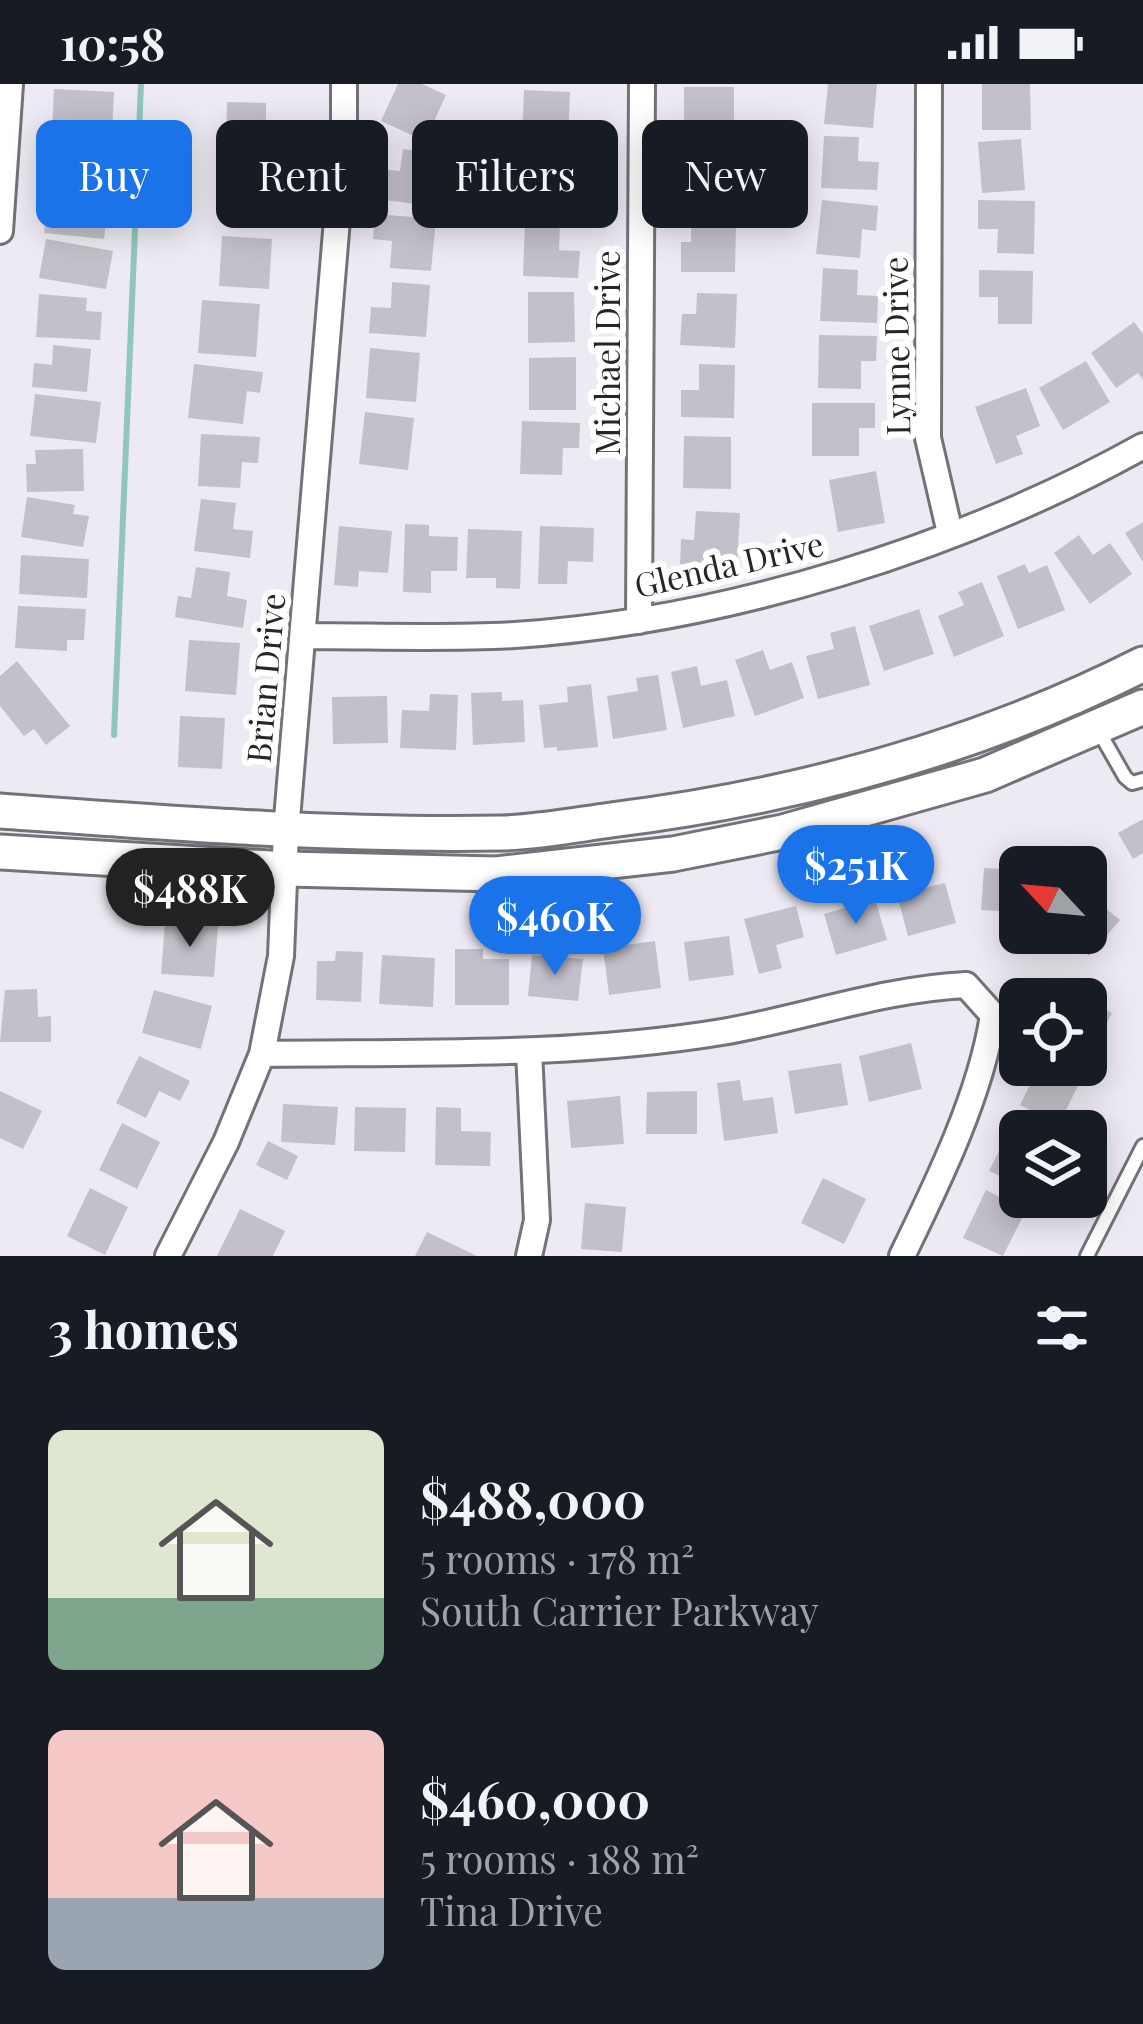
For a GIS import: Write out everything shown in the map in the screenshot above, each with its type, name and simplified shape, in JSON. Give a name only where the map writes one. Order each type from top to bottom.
[{"type":"main road","points":[[0,811],[286,831],[507,833],[712,808],[884,766],[1066,703],[1143,664]]},
{"type":"main road","points":[[1066,703],[1088,731]]},
{"type":"main road","points":[[0,852],[286,869],[496,874],[673,854],[783,832],[962,782],[1143,706]]},
{"type":"street","name":"Brian Drive","points":[[168,1256],[226,1142],[262,1054],[281,956],[286,831],[344,136],[344,84]]},
{"type":"street","name":"Michael Drive","points":[[639,621],[642,84]]},
{"type":"street","name":"Lynne Drive","points":[[929,84],[928,438],[950,533]]},
{"type":"street","points":[[0,231],[6,94]]},
{"type":"street","name":"Glenda Drive","points":[[304,636],[514,635],[639,621],[848,572],[1064,490],[1143,446]]},
{"type":"street","points":[[262,1054],[529,1051],[722,1032],[921,987],[966,985],[993,1015],[989,1042],[970,1100],[902,1256]]},
{"type":"street","points":[[529,1051],[537,1220],[529,1256]]},
{"type":"lane","points":[[1088,731],[1132,783],[1143,780]]},
{"type":"lane","points":[[1087,1256],[1143,1146]]},
{"type":"building","points":[[398,84],[422,84],[446,95],[435,120],[412,120],[412,135],[381,120]]},
{"type":"building","points":[[828,84],[877,84],[873,128],[824,124]]},
{"type":"building","points":[[982,84],[1030,84],[1031,130],[982,130]]},
{"type":"building","points":[[684,87],[734,87],[734,120],[684,120]]},
{"type":"building","points":[[54,89],[114,92],[113,120],[53,120]]},
{"type":"building","points":[[524,90],[570,92],[569,120],[523,120]]},
{"type":"building","points":[[227,102],[266,103],[266,120],[227,120]]},
{"type":"building","points":[[824,136],[859,137],[858,161],[879,162],[877,190],[821,188]]},
{"type":"building","points":[[1021,139],[1025,190],[982,193],[978,142]]},
{"type":"building","points":[[403,149],[412,150],[412,203],[388,200],[388,170],[400,171]]},
{"type":"building","points":[[822,200],[878,206],[876,231],[862,229],[860,258],[816,254]]},
{"type":"building","points":[[978,200],[1035,201],[1034,254],[997,253],[998,229],[978,229]]},
{"type":"building","points":[[388,215],[412,217],[412,228],[435,228],[431,271],[390,268],[392,241],[373,239],[374,228],[388,228]]},
{"type":"building","points":[[45,228],[105,228],[104,239],[44,233]]},
{"type":"building","points":[[525,228],[560,228],[559,250],[580,251],[578,278],[523,276]]},
{"type":"building","points":[[691,228],[736,228],[735,272],[681,272],[681,242],[691,242]]},
{"type":"building","points":[[222,236],[272,239],[269,289],[219,286]]},
{"type":"building","points":[[46,239],[113,251],[106,289],[39,278]]},
{"type":"building","points":[[823,268],[858,270],[857,295],[878,296],[877,323],[820,321]]},
{"type":"building","points":[[979,270],[1033,271],[1032,324],[998,324],[998,297],[979,297]]},
{"type":"building","points":[[392,282],[430,285],[426,337],[369,333],[371,307],[391,308]]},
{"type":"building","points":[[528,292],[574,292],[575,342],[528,343]]},
{"type":"building","points":[[697,293],[737,294],[735,348],[680,345],[682,314],[696,314]]},
{"type":"building","points":[[39,294],[87,298],[86,311],[102,312],[100,340],[36,337]]},
{"type":"building","points":[[202,300],[260,304],[256,357],[198,353]]},
{"type":"building","points":[[1134,322],[1143,334],[1143,380],[1138,373],[1116,388],[1091,353]]},
{"type":"building","points":[[819,335],[877,336],[876,361],[861,361],[861,389],[818,388]]},
{"type":"building","points":[[53,345],[91,349],[87,392],[32,387],[34,363],[52,365]]},
{"type":"building","points":[[370,348],[420,353],[416,402],[366,398]]},
{"type":"building","points":[[576,357],[576,410],[529,410],[529,358]]},
{"type":"building","points":[[1086,361],[1110,402],[1063,430],[1039,388]]},
{"type":"building","points":[[194,364],[263,372],[260,393],[247,391],[243,424],[188,418]]},
{"type":"building","points":[[699,364],[735,365],[734,418],[681,417],[681,390],[699,390]]},
{"type":"building","points":[[1026,388],[1040,426],[1016,436],[1023,454],[996,464],[975,407]]},
{"type":"building","points":[[35,394],[101,402],[96,443],[30,436]]},
{"type":"building","points":[[812,403],[875,403],[875,428],[859,428],[859,456],[812,456]]},
{"type":"building","points":[[365,412],[414,418],[408,470],[359,464]]},
{"type":"building","points":[[522,421],[580,423],[579,448],[563,448],[562,475],[520,474]]},
{"type":"building","points":[[201,434],[260,437],[258,463],[242,462],[240,488],[198,486]]},
{"type":"building","points":[[684,436],[731,437],[731,489],[683,488]]},
{"type":"building","points":[[83,449],[84,491],[27,492],[26,464],[36,464],[35,450]]},
{"type":"building","points":[[876,471],[885,523],[838,532],[829,480]]},
{"type":"building","points":[[27,497],[75,505],[73,514],[89,516],[83,547],[21,537]]},
{"type":"building","points":[[201,499],[236,503],[233,529],[253,531],[250,558],[194,551]]},
{"type":"building","points":[[696,511],[740,513],[737,566],[680,564],[681,539],[694,540]]},
{"type":"building","points":[[1143,522],[1143,562],[1125,533]]},
{"type":"building","points":[[405,524],[429,525],[429,536],[458,537],[457,571],[431,571],[431,593],[403,592]]},
{"type":"building","points":[[339,526],[392,531],[388,573],[359,571],[358,587],[334,585]]},
{"type":"building","points":[[540,526],[594,528],[593,562],[568,561],[567,584],[538,584]]},
{"type":"building","points":[[468,529],[522,531],[520,589],[496,588],[496,578],[466,578]]},
{"type":"building","points":[[1079,535],[1093,555],[1110,543],[1132,574],[1090,604],[1054,553]]},
{"type":"building","points":[[21,555],[89,559],[87,598],[19,594]]},
{"type":"building","points":[[1025,564],[1029,573],[1047,565],[1065,610],[1018,629],[997,576]]},
{"type":"building","points":[[196,567],[230,572],[227,596],[247,600],[243,628],[175,617],[178,596],[191,598]]},
{"type":"building","points":[[982,582],[1004,636],[954,657],[938,616],[964,605],[958,592]]},
{"type":"building","points":[[18,606],[86,609],[84,640],[67,640],[67,651],[15,648]]},
{"type":"building","points":[[919,609],[934,654],[884,671],[869,626]]},
{"type":"building","points":[[855,626],[870,685],[818,699],[806,656],[834,649],[830,633]]},
{"type":"building","points":[[189,640],[240,643],[236,695],[185,691]]},
{"type":"building","points":[[763,650],[770,670],[792,662],[804,698],[755,716],[735,660]]},
{"type":"building","points":[[17,661],[70,726],[46,745],[34,729],[24,736],[0,706],[0,676]]},
{"type":"building","points":[[697,666],[701,686],[727,680],[735,716],[683,728],[671,672]]},
{"type":"building","points":[[658,675],[667,730],[613,739],[607,696],[638,691],[636,678]]},
{"type":"building","points":[[591,684],[598,747],[544,748],[539,705],[568,702],[567,687]]},
{"type":"building","points":[[502,692],[502,701],[523,700],[525,742],[473,745],[471,693]]},
{"type":"building","points":[[430,694],[458,695],[456,750],[400,748],[402,710],[429,711]]},
{"type":"building","points":[[387,696],[388,743],[333,744],[332,697]]},
{"type":"building","points":[[180,716],[225,718],[222,769],[178,767]]},
{"type":"building","points":[[1143,819],[1143,853],[1133,859],[1118,833]]},
{"type":"building","points":[[984,868],[999,869],[999,911],[981,910]]},
{"type":"building","points":[[945,883],[956,923],[908,936],[897,895]]},
{"type":"building","points":[[875,899],[887,940],[836,955],[824,914]]},
{"type":"building","points":[[796,906],[804,937],[776,945],[782,968],[759,974],[744,919]]},
{"type":"building","points":[[1107,909],[1120,920],[1107,935]]},
{"type":"building","points":[[165,923],[218,926],[214,977],[161,974]]},
{"type":"building","points":[[729,936],[734,975],[689,981],[684,942]]},
{"type":"building","points":[[655,941],[661,988],[609,995],[603,948]]},
{"type":"building","points":[[455,949],[483,949],[483,959],[509,959],[509,1005],[455,1005]]},
{"type":"building","points":[[336,951],[363,952],[361,1002],[316,1000],[317,961],[335,961]]},
{"type":"building","points":[[382,955],[435,958],[433,1007],[379,1004]]},
{"type":"building","points":[[532,955],[583,959],[578,1001],[528,996]]},
{"type":"building","points":[[37,989],[38,1017],[51,1016],[51,1042],[0,1042],[5,990]]},
{"type":"building","points":[[154,990],[212,1006],[201,1049],[142,1033]]},
{"type":"building","points":[[911,1043],[922,1089],[869,1102],[859,1056]]},
{"type":"building","points":[[139,1056],[190,1081],[180,1101],[159,1091],[146,1118],[116,1103]]},
{"type":"building","points":[[841,1063],[848,1105],[795,1114],[788,1071]]},
{"type":"building","points":[[740,1080],[743,1101],[773,1097],[778,1133],[724,1141],[717,1083]]},
{"type":"building","points":[[1030,1086],[1078,1086],[1066,1110],[1030,1110],[1020,1105]]},
{"type":"building","points":[[0,1091],[42,1111],[23,1149],[0,1138]]},
{"type":"building","points":[[697,1091],[697,1134],[646,1134],[647,1092]]},
{"type":"building","points":[[620,1096],[624,1144],[571,1148],[567,1101]]},
{"type":"building","points":[[283,1104],[338,1107],[335,1145],[281,1142]]},
{"type":"building","points":[[355,1107],[406,1108],[405,1152],[354,1151]]},
{"type":"building","points":[[436,1107],[461,1108],[461,1131],[491,1132],[490,1166],[435,1165]]},
{"type":"building","points":[[122,1123],[160,1142],[137,1189],[99,1170]]},
{"type":"building","points":[[268,1141],[298,1156],[287,1180],[256,1165]]},
{"type":"building","points":[[999,1151],[999,1176],[989,1171]]},
{"type":"building","points":[[823,1178],[866,1199],[844,1244],[801,1223]]},
{"type":"building","points":[[90,1188],[128,1207],[105,1255],[67,1236]]},
{"type":"building","points":[[986,1190],[999,1196],[999,1218],[1022,1218],[1003,1256],[963,1238]]},
{"type":"building","points":[[585,1203],[626,1207],[622,1252],[581,1249]]},
{"type":"building","points":[[240,1209],[285,1231],[273,1256],[217,1256]]},
{"type":"building","points":[[427,1232],[477,1256],[415,1256]]},
{"type":"waterway","points":[[114,735],[141,84]]}]
